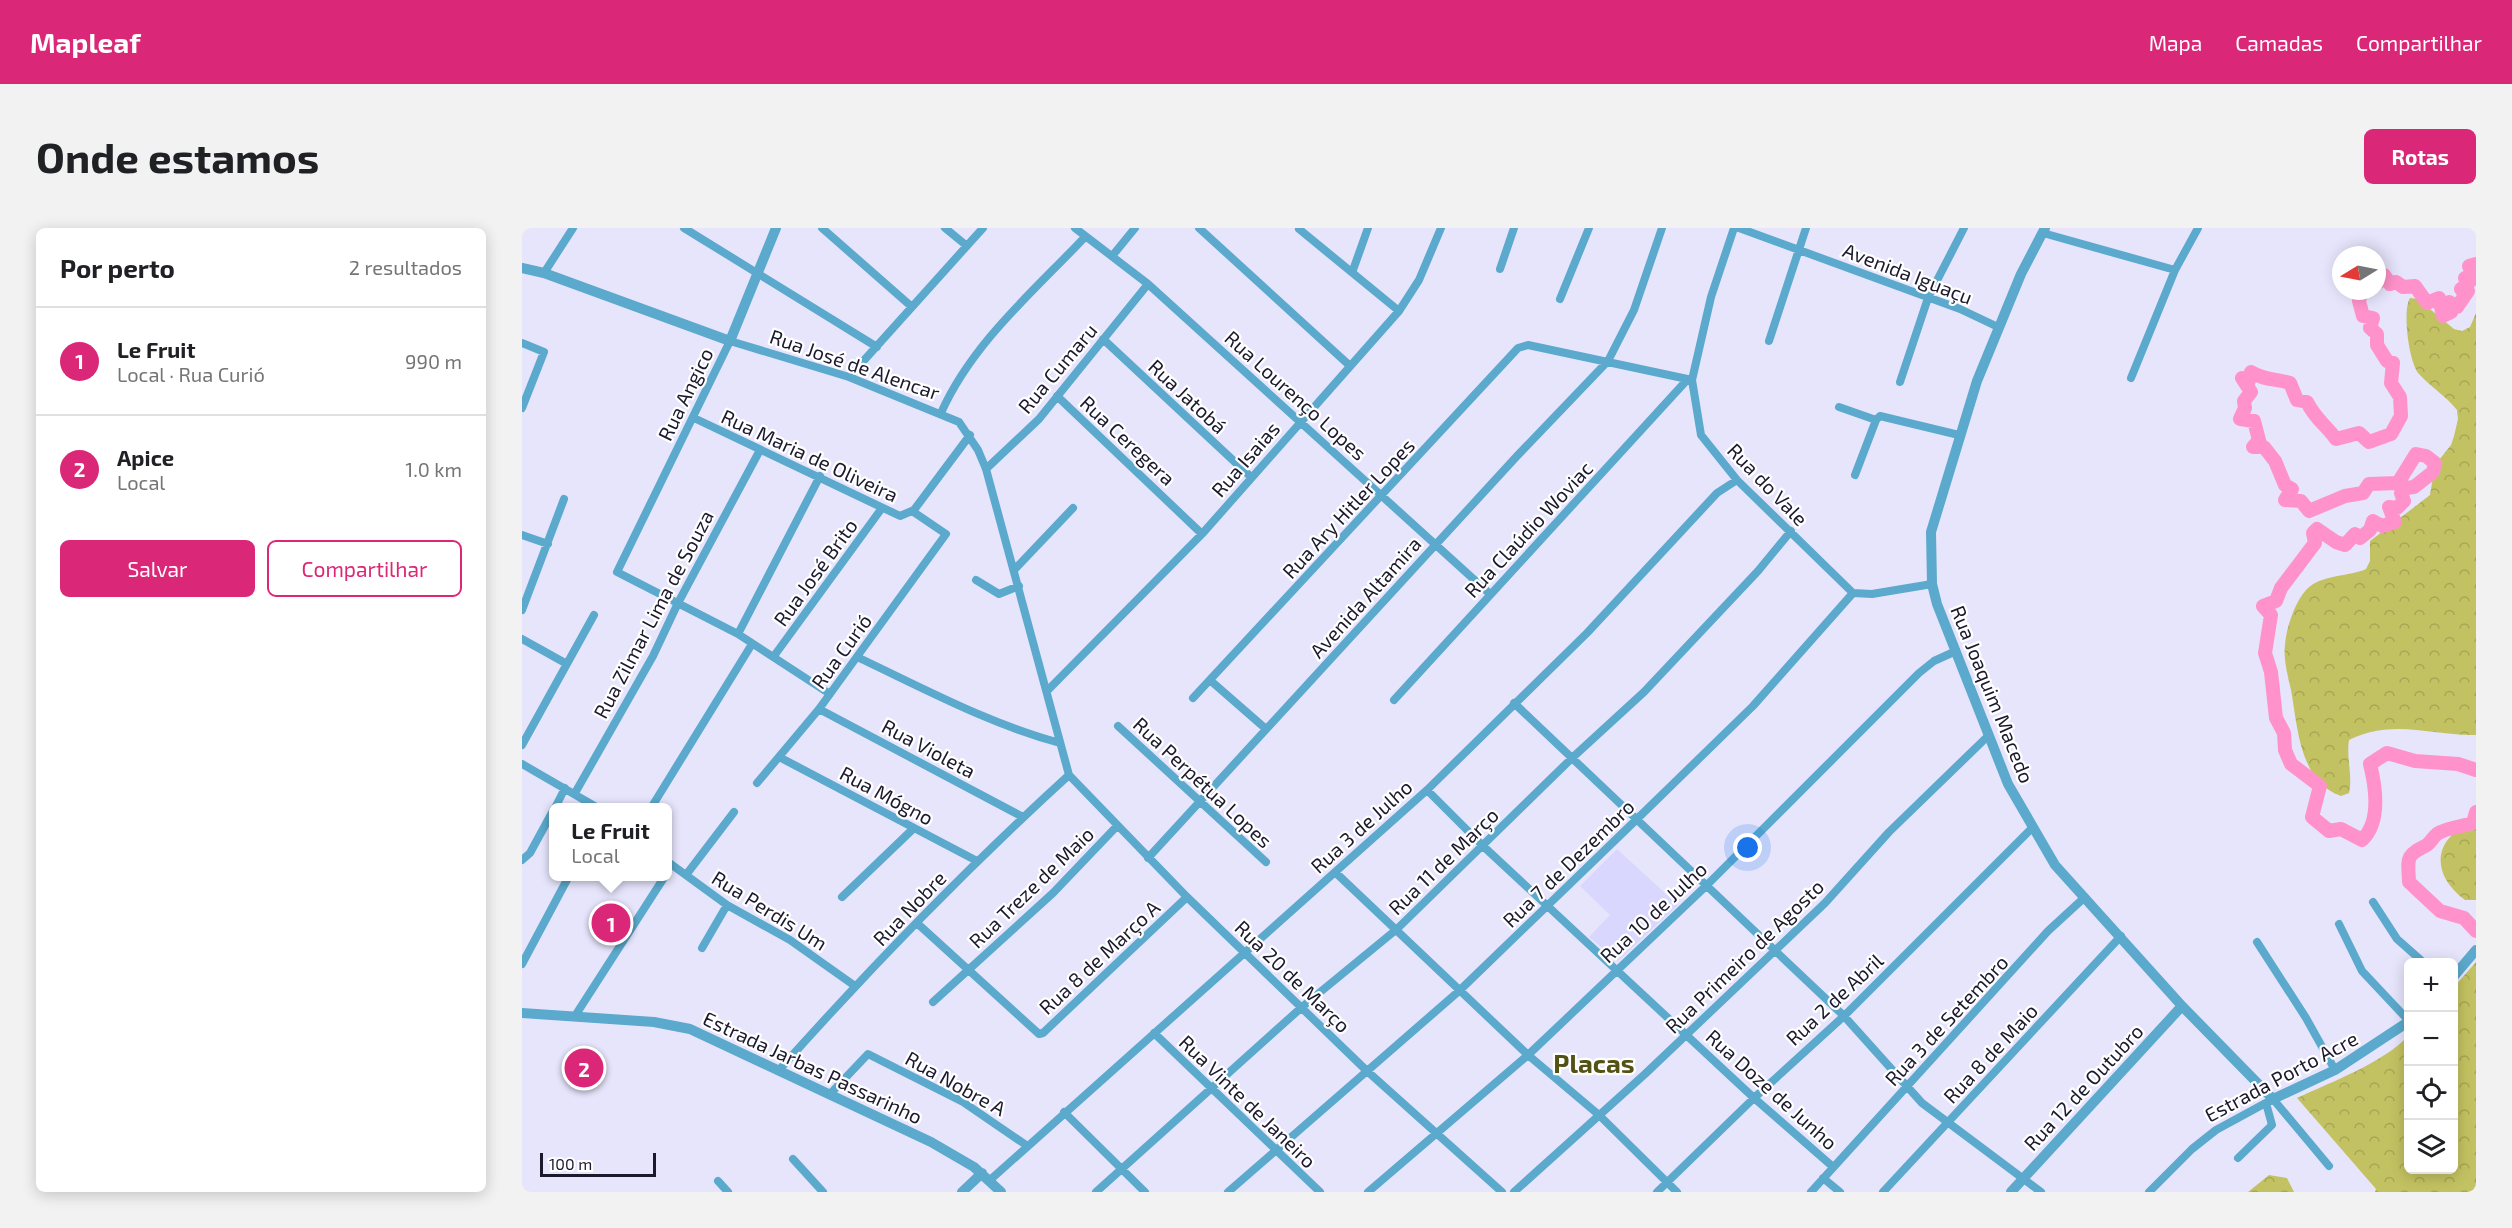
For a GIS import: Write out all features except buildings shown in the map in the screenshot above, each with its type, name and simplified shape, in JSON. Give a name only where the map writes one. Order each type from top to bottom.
[{"type":"street","points":[[544,273],[573,228]]},
{"type":"street","points":[[684,228],[877,347]]},
{"type":"street","name":"Rua Angico","points":[[678,603],[617,572],[730,341],[776,228]]},
{"type":"street","points":[[822,228],[912,307]]},
{"type":"street","points":[[945,228],[967,246]]},
{"type":"street","points":[[849,377],[983,228]]},
{"type":"street","name":"Rua Lourenço Lopes","points":[[1075,228],[1148,284],[1382,495],[1434,546],[1490,594]]},
{"type":"street","points":[[1113,255],[1135,228]]},
{"type":"street","points":[[1199,228],[1349,365]]},
{"type":"street","points":[[1353,270],[1368,228]]},
{"type":"street","name":"Rua Isaias","points":[[1047,691],[1202,534],[1399,310],[1419,280],[1441,228]]},
{"type":"street","points":[[1500,268],[1514,228]]},
{"type":"street","points":[[1560,299],[1589,228]]},
{"type":"street","name":"Avenida Altamira","points":[[1148,858],[1608,360],[1634,310],[1662,228]]},
{"type":"street","points":[[1608,360],[1690,380],[1711,297],[1734,228]]},
{"type":"street","name":"Avenida Iguaçu","points":[[1738,228],[1928,298],[1998,327]]},
{"type":"street","points":[[1769,341],[1806,228]]},
{"type":"street","points":[[1900,382],[1928,298],[1964,228]]},
{"type":"street","points":[[2131,378],[2175,270],[2198,228]]},
{"type":"street","points":[[1299,229],[1353,270],[1399,310]]},
{"type":"street","points":[[2044,230],[2175,270]]},
{"type":"street","name":"Rua Joaquim Macedo","points":[[2044,230],[1998,327],[1959,435],[1931,532],[1932,584],[1942,621],[2008,784],[2055,865],[2270,1101]]},
{"type":"street","points":[[941,413],[951,390],[980,350],[1085,237]]},
{"type":"street","name":"Rua José de Alencar","points":[[522,268],[544,273],[730,341],[849,377],[959,422],[970,435],[986,468],[1020,586],[1069,775]]},
{"type":"street","name":"Rua Cumaru","points":[[986,468],[1039,418],[1148,284]]},
{"type":"street","name":"Rua Jatobá","points":[[1103,339],[1251,477]]},
{"type":"street","points":[[522,342],[544,352],[522,408]]},
{"type":"street","name":"Rua Ary Hitler Lopes","points":[[1193,698],[1514,351],[1528,345],[1608,360]]},
{"type":"street","name":"Rua do Vale","points":[[1690,380],[1701,435],[1737,480],[1853,593]]},
{"type":"street","name":"Rua Claúdio Woviac","points":[[1394,700],[1690,380]]},
{"type":"street","name":"Rua Ceregera","points":[[1057,396],[1202,534]]},
{"type":"street","points":[[1839,407],[1878,418],[1959,435]]},
{"type":"street","name":"Rua Maria de Oliveira","points":[[694,418],[900,516],[912,511]]},
{"type":"street","points":[[1855,475],[1878,418]]},
{"type":"street","points":[[912,511],[970,435]]},
{"type":"street","name":"Rua Zilmar Lima de Souza","points":[[575,794],[653,656],[678,603],[760,450]]},
{"type":"street","points":[[738,634],[820,476]]},
{"type":"street","name":"Rua 3 de Julho","points":[[986,1176],[1026,1145],[1247,953],[1427,790],[1587,633],[1718,493],[1737,480]]},
{"type":"street","points":[[522,610],[564,499]]},
{"type":"street","name":"Rua José Brito","points":[[774,656],[882,508]]},
{"type":"street","points":[[1015,568],[1073,508]]},
{"type":"street","name":"Rua Curió","points":[[757,783],[781,758],[819,709],[946,534],[912,511]]},
{"type":"street","name":"Rua 11 de Março","points":[[1096,1192],[1302,1007],[1397,929],[1671,665],[1791,531]]},
{"type":"street","points":[[522,535],[548,544]]},
{"type":"street","points":[[976,580],[999,594],[1020,586]]},
{"type":"street","points":[[1853,593],[1872,594],[1932,584]]},
{"type":"street","name":"Rua 7 de Dezembro","points":[[1228,1192],[1459,991],[1753,706],[1853,593]]},
{"type":"street","points":[[678,603],[738,634],[830,694]]},
{"type":"street","points":[[522,745],[594,615]]},
{"type":"street","points":[[522,639],[567,664]]},
{"type":"street","points":[[654,803],[696,738],[752,644]]},
{"type":"street","name":"Rua 10 de Julho","points":[[1368,1192],[1528,1055],[1707,885],[1919,673],[1934,661],[1956,651]]},
{"type":"street","points":[[857,657],[960,707],[1028,735],[1060,743]]},
{"type":"street","points":[[1211,681],[1266,729]]},
{"type":"street","points":[[1514,703],[1844,1016],[1922,1103],[2041,1192]]},
{"type":"street","name":"Rua Violeta","points":[[819,709],[1023,817]]},
{"type":"street","name":"Rua Perpétua Lopes","points":[[1118,726],[1266,862]]},
{"type":"street","name":"Rua Primeiro de Agosto","points":[[1514,1192],[1825,903],[1889,832],[1989,735]]},
{"type":"street","name":"Rua Mógno","points":[[781,758],[977,861]]},
{"type":"street","points":[[522,764],[591,803]]},
{"type":"street","name":"Rua Nobre","points":[[780,1070],[855,986],[977,861],[1069,775]]},
{"type":"street","name":"Rua 20 de Março","points":[[1069,775],[1187,897],[1367,1071],[1502,1192]]},
{"type":"street","points":[[557,803],[565,788]]},
{"type":"street","name":"Rua Doze de Junho","points":[[1427,790],[1483,846],[1687,1033],[1754,1098],[1832,1166]]},
{"type":"street","points":[[686,875],[734,812]]},
{"type":"street","points":[[522,860],[530,853],[549,817]]},
{"type":"street","name":"Rua Treze de Maio","points":[[933,1002],[1053,892],[1117,826]]},
{"type":"street","points":[[842,897],[914,828]]},
{"type":"street","name":"Rua 2 de Abril","points":[[1657,1192],[1754,1098],[1844,1016],[2032,828]]},
{"type":"street","name":"Rua Perdis Um","points":[[672,868],[686,875],[727,905],[790,940],[855,986]]},
{"type":"street","points":[[1335,872],[1528,1055],[1599,1115],[1677,1192]]},
{"type":"street","points":[[522,964],[566,881]]},
{"type":"street","points":[[575,1016],[662,881]]},
{"type":"street","name":"Rua 8 de Março A","points":[[968,972],[1032,1030],[1039,1034],[1044,1033],[1187,897]]},
{"type":"street","name":"Rua 3 de Setembro","points":[[1811,1192],[1832,1166],[2048,931],[2085,897]]},
{"type":"street","points":[[2373,902],[2397,939],[2418,958]]},
{"type":"street","points":[[702,948],[727,905]]},
{"type":"street","points":[[918,924],[968,972]]},
{"type":"street","points":[[2339,924],[2362,971],[2382,996],[2404,1016]]},
{"type":"street","name":"Rua 8 de Maio","points":[[1883,1192],[2121,936]]},
{"type":"street","points":[[2257,942],[2335,1070]]},
{"type":"street","points":[[2458,971],[2476,950]]},
{"type":"street","name":"Rua 12 de Outubro","points":[[2011,1192],[2182,1006]]},
{"type":"street","name":"Estrada Jarbas Passarinho","points":[[522,1013],[654,1022],[690,1029],[931,1142],[986,1176],[1001,1192]]},
{"type":"street","name":"Estrada Porto Acre","points":[[2149,1192],[2192,1149],[2216,1130],[2335,1070],[2404,1024]]},
{"type":"street","name":"Rua Vinte de Janeiro","points":[[1154,1033],[1320,1192]]},
{"type":"street","name":"Rua Nobre A","points":[[831,1094],[868,1054],[963,1102],[1026,1145]]},
{"type":"street","points":[[2238,1158],[2272,1125],[2270,1101]]},
{"type":"street","points":[[2270,1101],[2329,1166]]},
{"type":"street","points":[[1064,1112],[1145,1192]]},
{"type":"street","points":[[793,1159],[823,1192]]},
{"type":"street","points":[[962,1192],[986,1176]]},
{"type":"street","name":"Rua Doze de Junho","points":[[1823,1178],[1840,1192]]},
{"type":"street","points":[[718,1180],[728,1192]]},
{"type":"shaded area","points":[[1617,849],[1678,905],[1618,961],[1589,937],[1610,915],[1580,886]]},
{"type":"green space","points":[[2410,298],[2418,299],[2454,329],[2462,331],[2470,327],[2476,313],[2476,735],[2397,729],[2381,730],[2349,740],[2350,787],[2349,793],[2341,796],[2327,789],[2316,778],[2303,752],[2285,662],[2286,638],[2295,608],[2306,590],[2327,578],[2366,569],[2370,561],[2370,541],[2430,495],[2435,465],[2451,445],[2458,419],[2457,410],[2415,368],[2407,325]]},
{"type":"green space","points":[[2476,820],[2476,900],[2465,900],[2453,890],[2445,878],[2441,867],[2441,856],[2451,836]]},
{"type":"green space","points":[[2476,962],[2476,1192],[2375,1192],[2376,1189],[2297,1098],[2371,1063],[2404,1040],[2404,1174],[2458,1174],[2458,982]]},
{"type":"green space","points":[[2269,1175],[2287,1178],[2294,1192],[2248,1192]]},
{"type":"waterway","points":[[2386,278],[2390,284],[2396,282],[2403,287],[2415,286],[2427,303],[2439,298],[2443,316],[2451,312],[2449,302],[2457,307],[2468,291],[2461,289],[2468,284],[2465,278],[2474,279],[2469,266],[2476,264]]},
{"type":"waterway","points":[[2359,300],[2363,316],[2373,318],[2370,328],[2377,334],[2377,345],[2387,361],[2393,363],[2391,383],[2400,397],[2401,416],[2391,434],[2369,442],[2359,433],[2336,439],[2307,402],[2297,400],[2290,383],[2251,372],[2248,384],[2242,378],[2251,392],[2244,401],[2245,408],[2240,419],[2254,421],[2259,440],[2253,447],[2264,447],[2275,461],[2285,485],[2292,489],[2285,500],[2301,501],[2309,511],[2345,496],[2363,493],[2369,484],[2398,483],[2416,454],[2426,456],[2435,463],[2433,472],[2414,487],[2406,488],[2401,493],[2404,501],[2397,508],[2389,507],[2395,522],[2382,526],[2373,521],[2370,530],[2360,538],[2355,534],[2345,545],[2336,542],[2317,529],[2313,533],[2315,543],[2281,588],[2276,601],[2263,606],[2271,615],[2265,653],[2271,672],[2276,718],[2284,733],[2285,750],[2291,764],[2320,786],[2312,817],[2329,831],[2341,829],[2362,840],[2368,833],[2374,814],[2375,794],[2370,764],[2387,753],[2415,761],[2458,764],[2476,770]]},
{"type":"waterway","points":[[2476,812],[2473,823],[2441,832],[2411,855],[2408,867],[2409,882],[2440,911],[2464,918],[2476,931]]},
{"type":"place","name":"Le Fruit","points":[[611,923]]},
{"type":"place","name":"Apice","points":[[584,1068]]},
{"type":"district","name":"Placas","points":[[1594,1062]]}]
